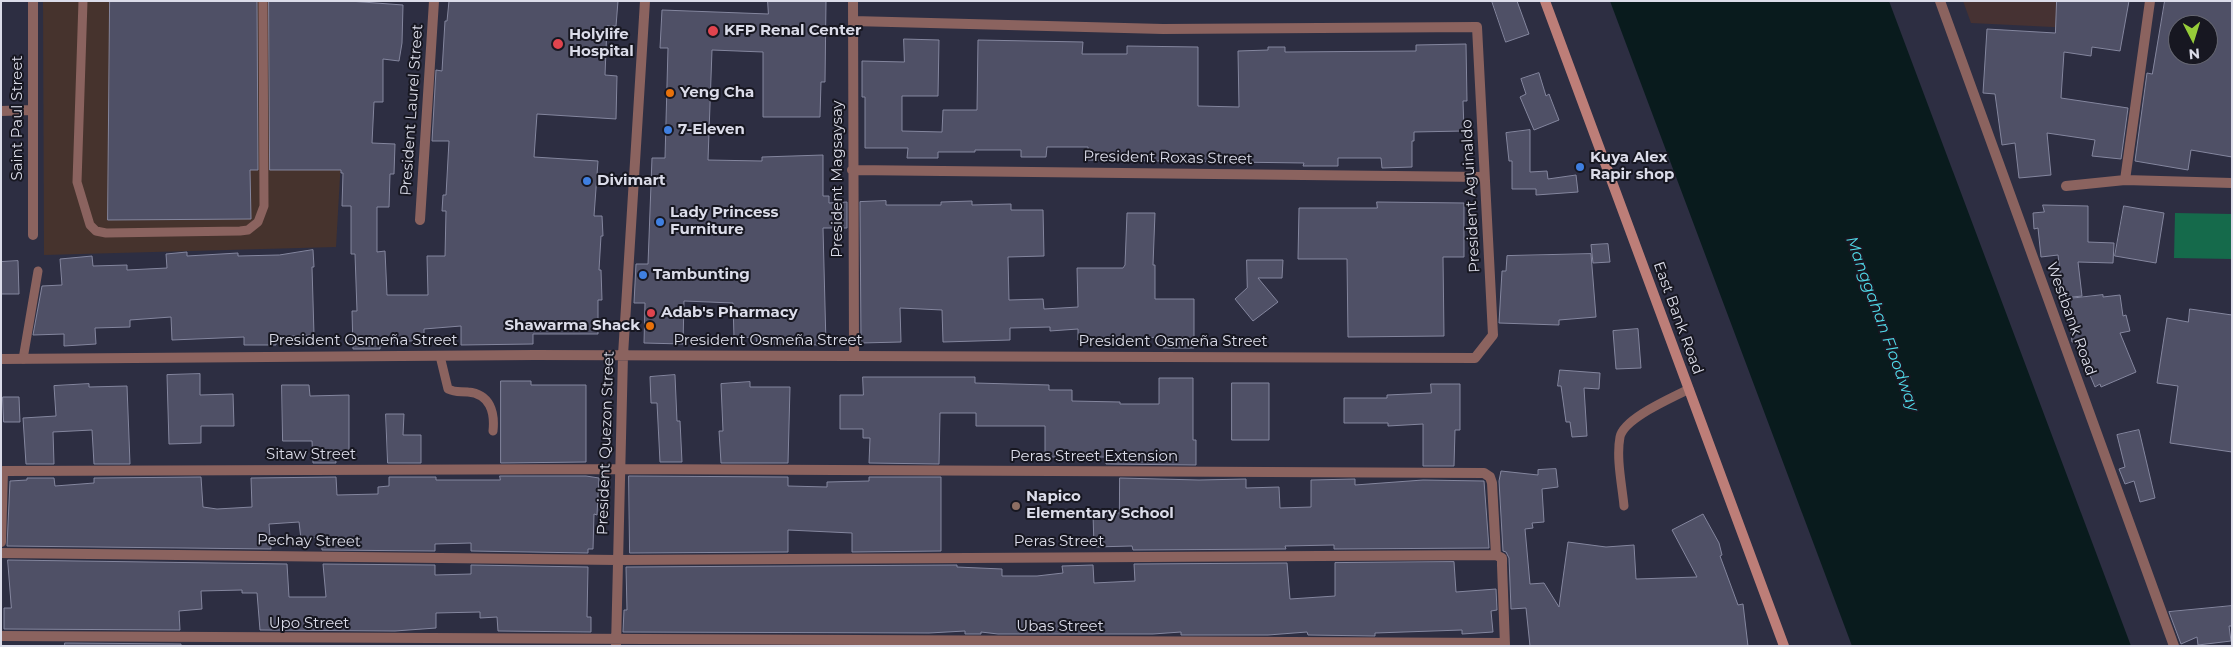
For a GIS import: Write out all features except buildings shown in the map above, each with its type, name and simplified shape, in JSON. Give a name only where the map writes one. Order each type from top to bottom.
[{"type":"main road","name":"East Bank Road","points":[[1544,1],[1784,646]]},
{"type":"street","name":"Saint Paul Street","points":[[33,1],[33,235]]},
{"type":"street","name":"President Laurel Street","points":[[420,220],[434,1]]},
{"type":"street","name":"President Quezon Street","points":[[616,643],[623,355],[645,1]]},
{"type":"street","name":"President Magsaysay","points":[[853,1],[854,356]]},
{"type":"street","name":"Westbank Road","points":[[1940,1],[2174,646]]},
{"type":"street","points":[[2125,180],[2150,1]]},
{"type":"street","name":"President Aguinaldo","points":[[853,21],[1162,28],[1477,27],[1493,334],[1475,358]]},
{"type":"street","points":[[1,111],[33,110]]},
{"type":"street","name":"President Roxas Street","points":[[852,170],[1484,177]]},
{"type":"street","points":[[2066,186],[2125,180],[2232,183]]},
{"type":"street","name":"President Osmeña Street","points":[[1,359],[623,355],[1475,358]]},
{"type":"street","name":"Sitaw Street","points":[[1,542],[3,471],[619,469]]},
{"type":"street","name":"Peras Street Extension","points":[[619,469],[1484,474],[1490,477],[1492,483],[1505,644]]},
{"type":"street","name":"Pechay Street","points":[[1,552],[617,560]]},
{"type":"street","name":"Peras Street","points":[[617,560],[1499,557]]},
{"type":"street","name":"Upo Street","points":[[1,636],[616,643]]},
{"type":"street","name":"Ubas Street","points":[[616,643],[1505,644]]},
{"type":"lane","points":[[84,1],[77,182],[90,225],[96,231],[106,233],[240,231],[248,230],[258,222],[264,206],[265,175],[263,1]]},
{"type":"lane","points":[[23,359],[38,270]]},
{"type":"lane","points":[[440,356],[448,389],[456,393],[468,392],[483,396],[492,406],[492,431]]},
{"type":"lane","points":[[1624,506],[1619,450],[1620,435],[1630,422],[1689,389]]},
{"type":"shaded area","points":[[43,1],[350,1],[336,247],[44,255]]},
{"type":"shaded area","points":[[1963,1],[2075,1],[2073,28],[1971,23]]},
{"type":"green space","points":[[2175,213],[2232,214],[2232,259],[2174,258]]},
{"type":"water","name":"Manggahan Floodway","points":[[1610,1],[1889,1],[2131,646],[1852,646]]},
{"type":"place","name":"KFP Renal Center","points":[[713,31]]},
{"type":"place","name":"Holylife Hospital","points":[[558,44]]},
{"type":"place","name":"Yeng Cha","points":[[670,93]]},
{"type":"place","name":"7-Eleven","points":[[668,130]]},
{"type":"place","name":"Kuya Alex Rapir shop","points":[[1580,167]]},
{"type":"place","name":"Divimart","points":[[587,181]]},
{"type":"place","name":"Lady Princess Furniture","points":[[660,222]]},
{"type":"place","name":"Tambunting","points":[[643,275]]},
{"type":"place","name":"Adab's Pharmacy","points":[[651,313]]},
{"type":"place","name":"Shawarma Shack","points":[[650,326]]},
{"type":"place","name":"Napico Elementary School","points":[[1016,506]]}]
